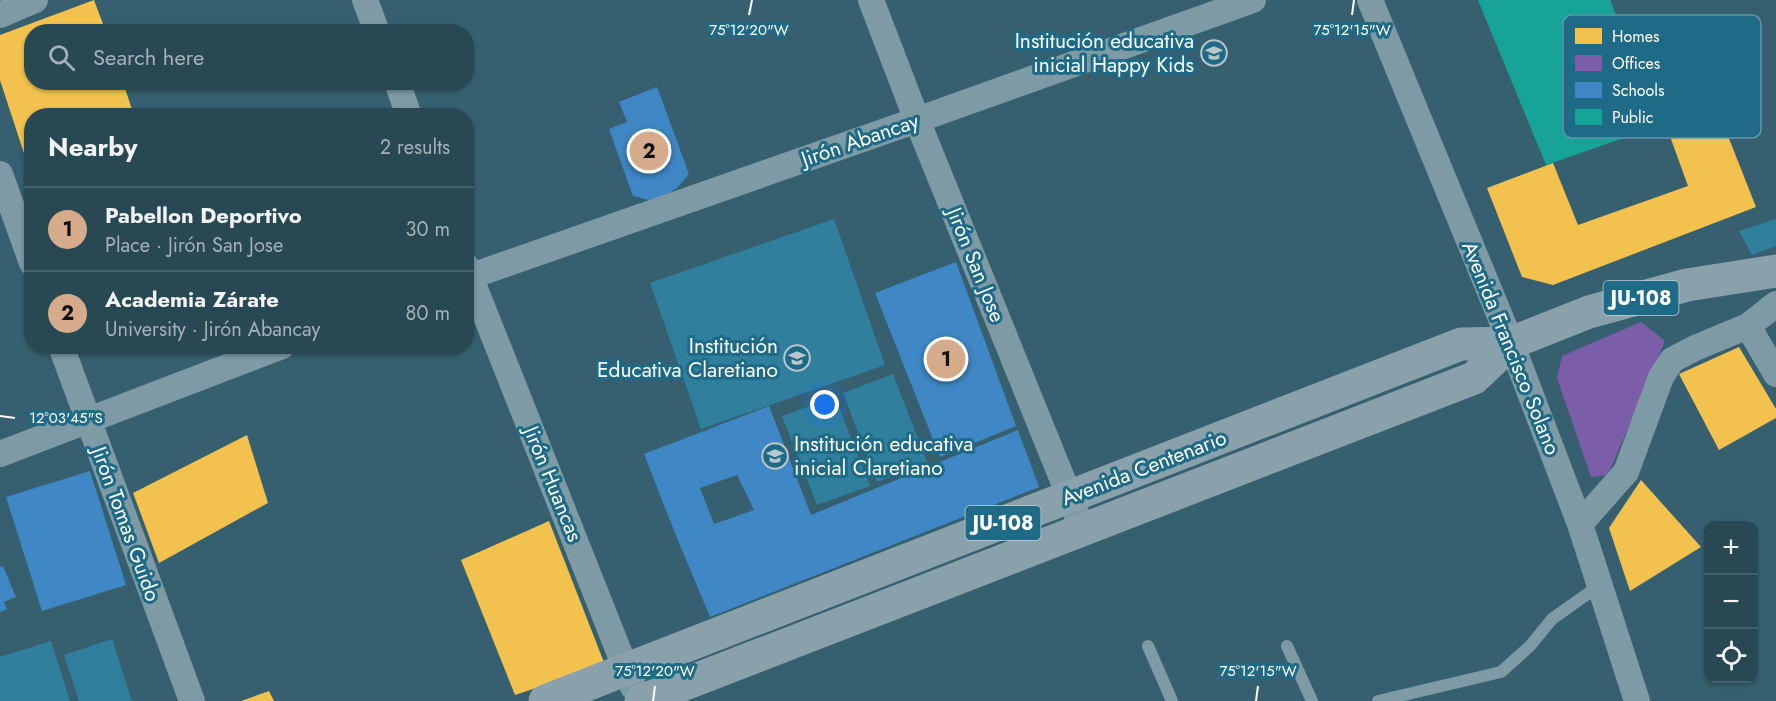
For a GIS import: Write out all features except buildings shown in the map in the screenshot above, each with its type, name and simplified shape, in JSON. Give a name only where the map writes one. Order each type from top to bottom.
[{"type":"main road","name":"Avenida Centenario","points":[[545,701],[1461,344],[1511,343],[1588,312],[1686,285],[1776,271]]},
{"type":"main road","name":"Avenida Centenario","points":[[640,701],[1474,378],[1511,343]]},
{"type":"street","points":[[0,15],[35,0]]},
{"type":"street","points":[[366,0],[374,24]]},
{"type":"street","name":"Jirón San Jose","points":[[871,0],[917,120],[1083,530]]},
{"type":"street","name":"Jirón Abancay","points":[[474,271],[917,120],[1254,0]]},
{"type":"street","name":"Avenida Francisco Solano","points":[[1370,0],[1511,343],[1581,524],[1637,701]]},
{"type":"street","points":[[400,90],[406,108]]},
{"type":"street","points":[[0,174],[24,241]]},
{"type":"street","name":"Jirón Huancas","points":[[474,288],[640,701]]},
{"type":"street","points":[[1581,524],[1626,472],[1662,377],[1672,360],[1748,326],[1776,304]]},
{"type":"street","points":[[1748,326],[1776,374]]},
{"type":"street","name":"Jirón Tomas Guido","points":[[64,354],[192,701]]},
{"type":"street","points":[[0,454],[261,354]]},
{"type":"lane","points":[[1378,701],[1502,672],[1530,646],[1552,619],[1600,585]]},
{"type":"lane","points":[[1148,646],[1172,701]]},
{"type":"lane","points":[[1287,646],[1312,701]]},
{"type":"shaded area","points":[[834,219],[885,365],[701,429],[650,283]]},
{"type":"shaded area","points":[[1776,219],[1776,246],[1752,255],[1739,231]]},
{"type":"shaded area","points":[[893,374],[927,462],[877,482],[843,393]]},
{"type":"shaded area","points":[[835,397],[870,486],[817,505],[782,416]]},
{"type":"shaded area","points":[[112,639],[132,701],[79,701],[64,655]]},
{"type":"shaded area","points":[[51,641],[70,701],[0,701],[0,657]]},
{"type":"place","name":"Institución educativa inicial Happy Kids","points":[[1214,53]]},
{"type":"place","name":"Academia Zárate","points":[[649,151]]},
{"type":"place","name":"Institución Educativa Claretiano","points":[[797,358]]},
{"type":"place","name":"Pabellon Deportivo","points":[[946,359]]},
{"type":"place","name":"Institución educativa inicial Claretiano","points":[[775,456]]}]
